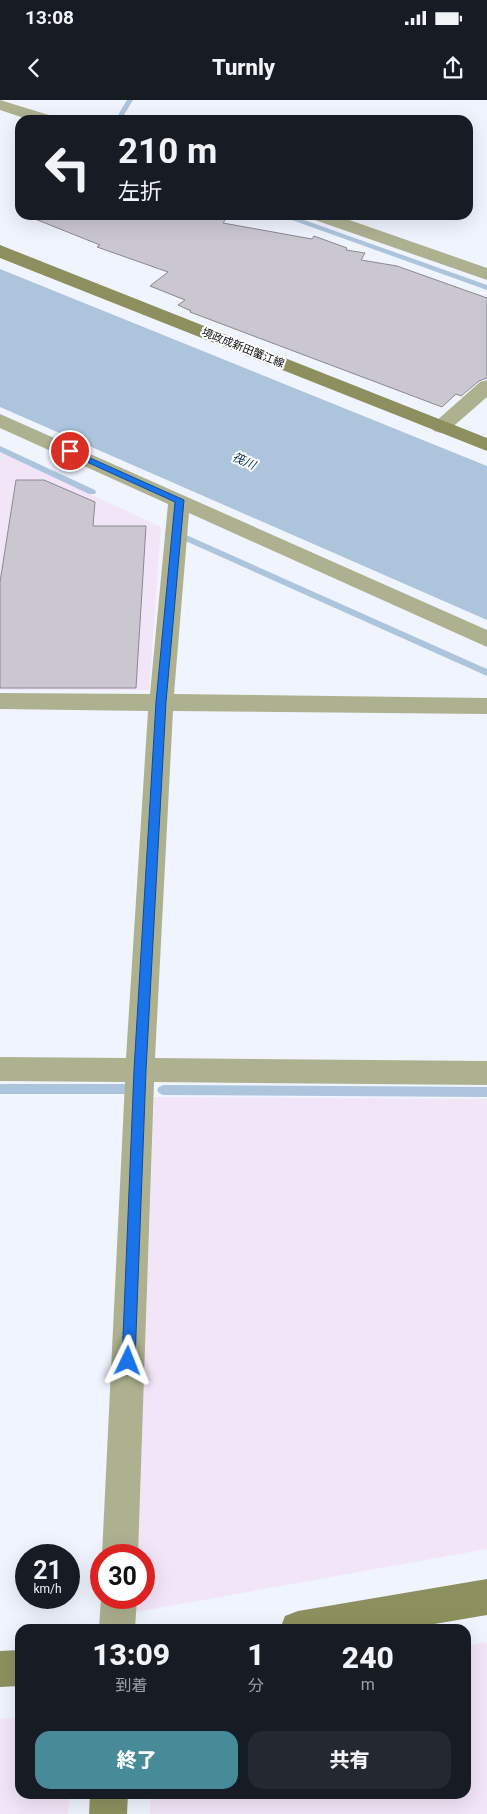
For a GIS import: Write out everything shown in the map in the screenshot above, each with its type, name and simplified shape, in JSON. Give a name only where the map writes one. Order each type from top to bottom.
[{"type":"main road","name":"境政成新田蟹江線","points":[[0,251],[487,445]]},
{"type":"main road","points":[[328,1624],[487,1597]]},
{"type":"main road","points":[[0,1669],[15,1668]]},
{"type":"main road","points":[[108,1814],[109,1799]]},
{"type":"street","points":[[0,104],[32,115]]},
{"type":"street","points":[[332,220],[487,274]]},
{"type":"street","points":[[441,427],[487,386]]},
{"type":"street","points":[[5,426],[179,500],[487,639]]},
{"type":"street","points":[[120,1544],[140,1070],[161,702],[179,500]]},
{"type":"street","points":[[0,701],[487,706]]},
{"type":"street","points":[[0,1069],[487,1073]]},
{"type":"street","points":[[118,1624],[119,1609]]},
{"type":"shaded area","points":[[0,452],[161,527],[149,690],[0,690]]},
{"type":"shaded area","points":[[154,1097],[487,1099],[487,1549],[155,1609],[155,1544],[138,1544]]},
{"type":"shaded area","points":[[136,1609],[153,1609],[136,1612]]},
{"type":"shaded area","points":[[487,1642],[487,1814],[150,1814],[150,1799],[471,1799],[471,1645]]},
{"type":"shaded area","points":[[15,1718],[15,1799],[70,1799],[68,1814],[0,1814],[0,1719]]},
{"type":"water","points":[[292,220],[304,220],[487,285],[487,290]]},
{"type":"water","name":"筏川","points":[[0,269],[487,466],[487,620],[0,407]]},
{"type":"building","points":[[38,220],[225,220],[223,223],[312,239],[314,236],[347,248],[346,250],[365,253],[361,260],[397,266],[487,298],[487,378],[479,381],[461,396],[456,394],[442,407],[190,312],[178,305],[185,300],[150,286],[168,272],[97,247],[100,245]]},
{"type":"building","points":[[16,480],[44,480],[95,502],[93,526],[146,526],[136,688],[0,688],[0,582]]},
{"type":"waterway","points":[[121,115],[130,100]]},
{"type":"waterway","points":[[0,449],[92,492]]},
{"type":"waterway","points":[[184,537],[487,673]]},
{"type":"waterway","points":[[0,1089],[126,1089]]},
{"type":"waterway","points":[[163,1090],[487,1092]]},
{"type":"route","points":[[70,451],[179,500],[161,702],[140,1070],[128,1361]]}]
